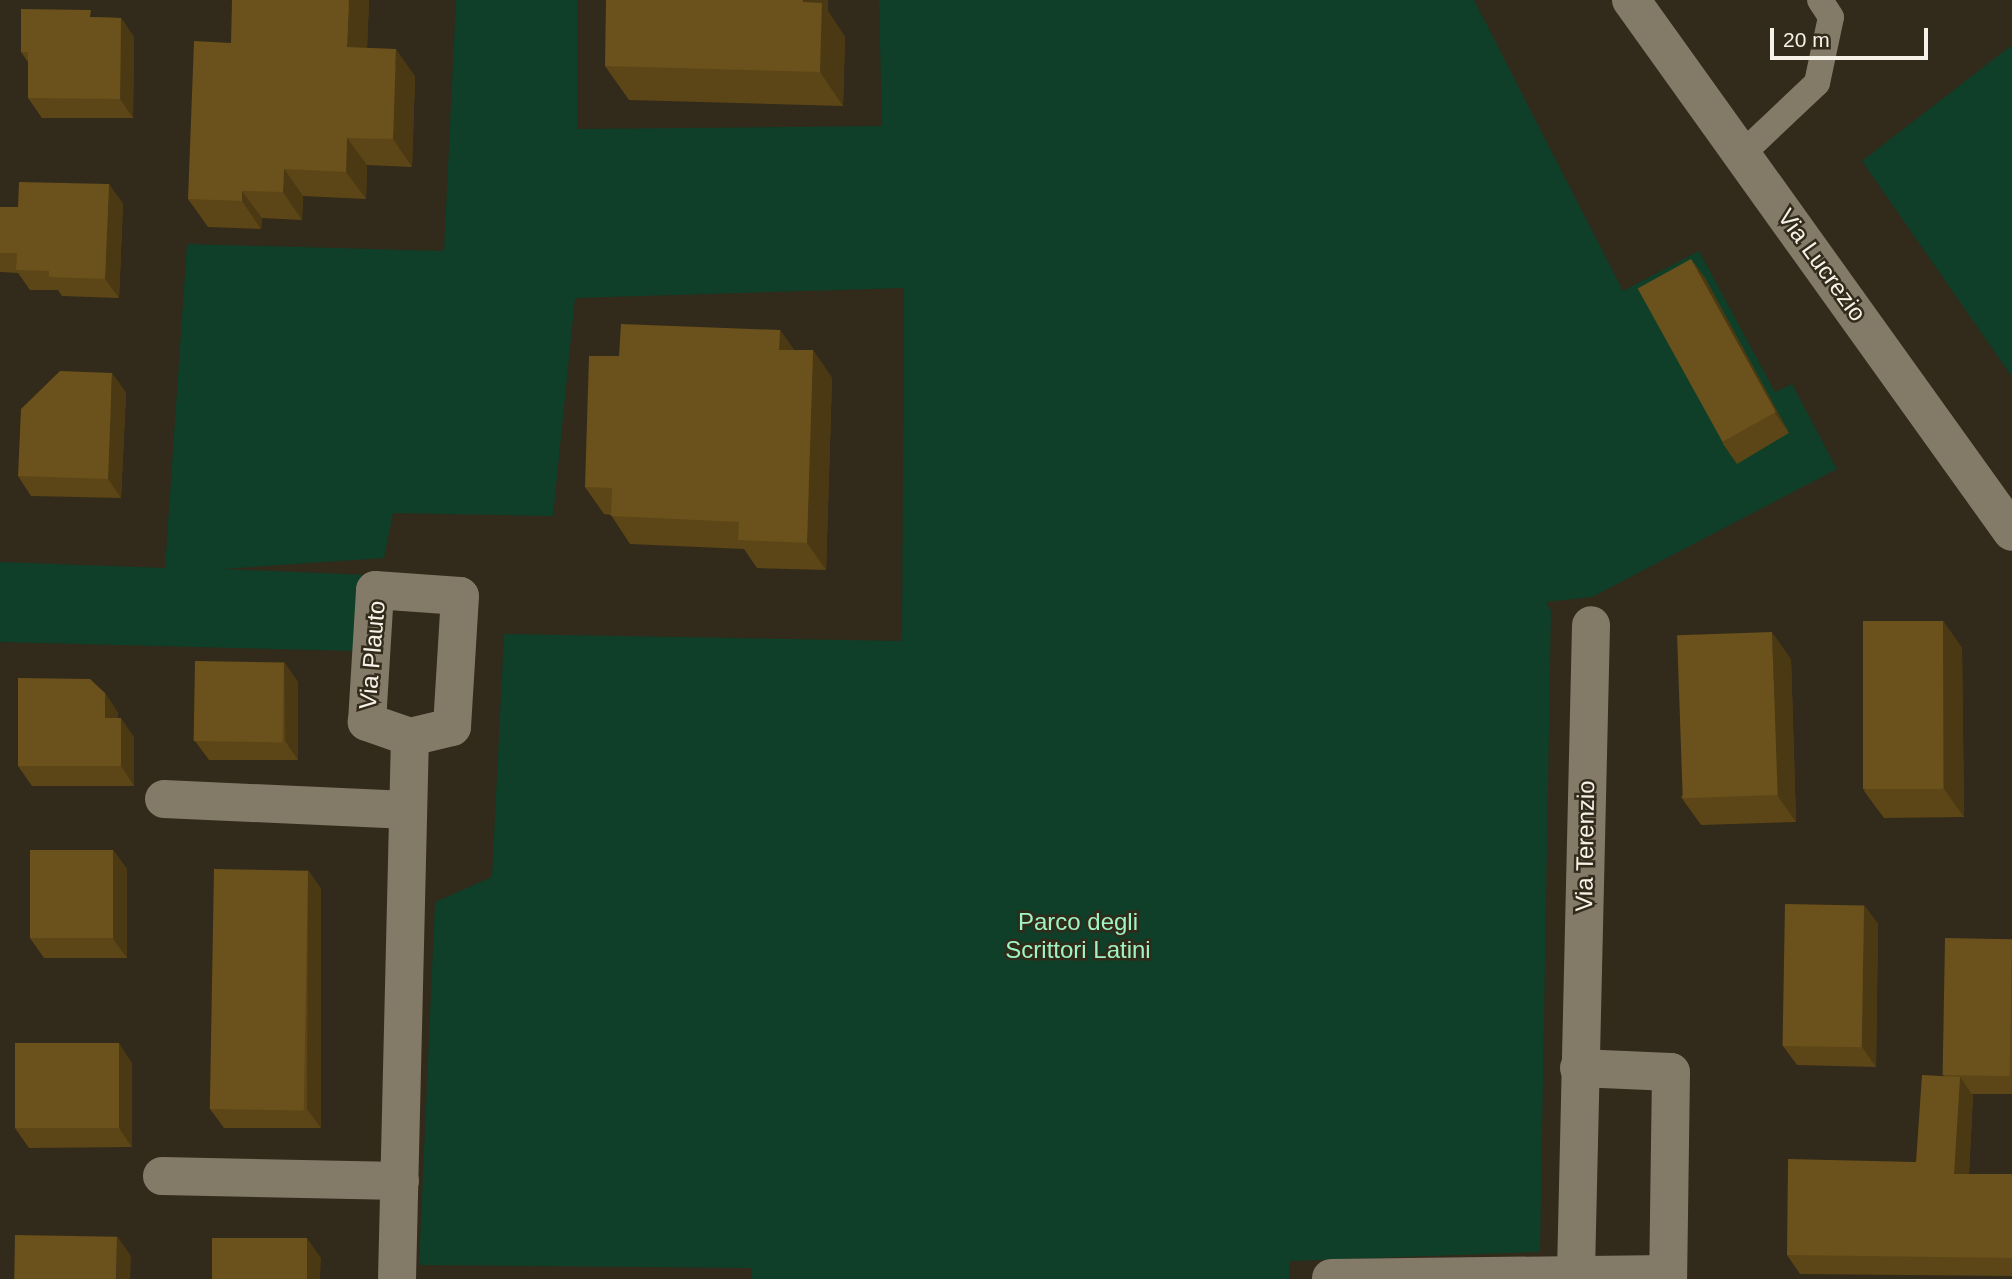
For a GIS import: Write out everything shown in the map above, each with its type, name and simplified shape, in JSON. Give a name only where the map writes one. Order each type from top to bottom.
[{"type":"street","name":"Via Lucrezio","points":[[1631,0],[2012,531]]},
{"type":"street","name":"Via Terenzio","points":[[1576,1272],[1591,625]]},
{"type":"street","points":[[397,1279],[410,737]]},
{"type":"street","points":[[164,799],[408,810]]},
{"type":"street","points":[[1331,1278],[1576,1272],[1668,1277],[1671,1072],[1580,1068]]},
{"type":"street","points":[[162,1175],[400,1181]]},
{"type":"lane","points":[[1742,154],[1817,83],[1831,17],[1820,0]]},
{"type":"green space","name":"Parco degli Scrittori Latini","points":[[456,0],[577,0],[577,129],[882,126],[879,0],[1474,0],[1623,291],[1699,251],[1775,392],[1792,384],[1837,469],[1592,597],[1546,602],[1551,611],[1540,1252],[1290,1261],[1289,1279],[752,1279],[751,1268],[419,1265],[435,902],[492,877],[504,634],[902,641],[904,288],[575,298],[553,516],[393,513],[384,558],[222,569],[370,575],[357,651],[0,642],[0,562],[165,568],[187,244],[444,251]]},
{"type":"green space","points":[[2012,45],[2012,377],[1862,161]]},
{"type":"building","points":[[232,0],[349,0],[347,47],[396,49],[393,139],[347,138],[346,172],[284,169],[283,192],[242,191],[242,201],[188,199],[194,41],[231,43]]},
{"type":"building","points":[[606,0],[803,0],[822,3],[820,72],[605,66]]},
{"type":"building","points":[[21,9],[91,10],[90,17],[121,18],[120,99],[28,98],[28,52],[21,52]]},
{"type":"building","points":[[19,182],[109,184],[105,279],[49,277],[49,271],[16,270],[17,253],[0,253],[0,207],[18,207]]},
{"type":"building","points":[[1691,259],[1776,412],[1722,442],[1638,289]]},
{"type":"building","points":[[621,324],[780,330],[779,350],[813,350],[807,543],[738,540],[739,522],[611,516],[612,488],[585,487],[589,356],[619,356]]},
{"type":"building","points":[[60,371],[112,373],[108,479],[18,476],[21,409]]},
{"type":"building","points":[[1863,621],[1943,621],[1943,789],[1863,789]]},
{"type":"building","points":[[1772,632],[1778,795],[1683,798],[1677,635]]},
{"type":"building","points":[[195,661],[284,663],[283,743],[194,741]]},
{"type":"building","points":[[18,678],[90,679],[105,693],[105,718],[121,718],[121,766],[18,766]]},
{"type":"building","points":[[30,850],[113,850],[113,938],[30,938]]},
{"type":"building","points":[[214,869],[308,871],[304,1111],[210,1109]]},
{"type":"building","points":[[1785,904],[1864,905],[1862,1047],[1783,1046]]},
{"type":"building","points":[[1945,938],[2012,939],[2010,1076],[1943,1075]]},
{"type":"building","points":[[15,1043],[119,1043],[119,1128],[15,1128]]},
{"type":"building","points":[[1922,1075],[1960,1077],[1954,1174],[2012,1174],[2012,1258],[1787,1255],[1788,1159],[1916,1162]]},
{"type":"building","points":[[15,1235],[117,1237],[116,1279],[14,1279]]},
{"type":"building","points":[[212,1238],[307,1238],[307,1279],[212,1279]]}]
